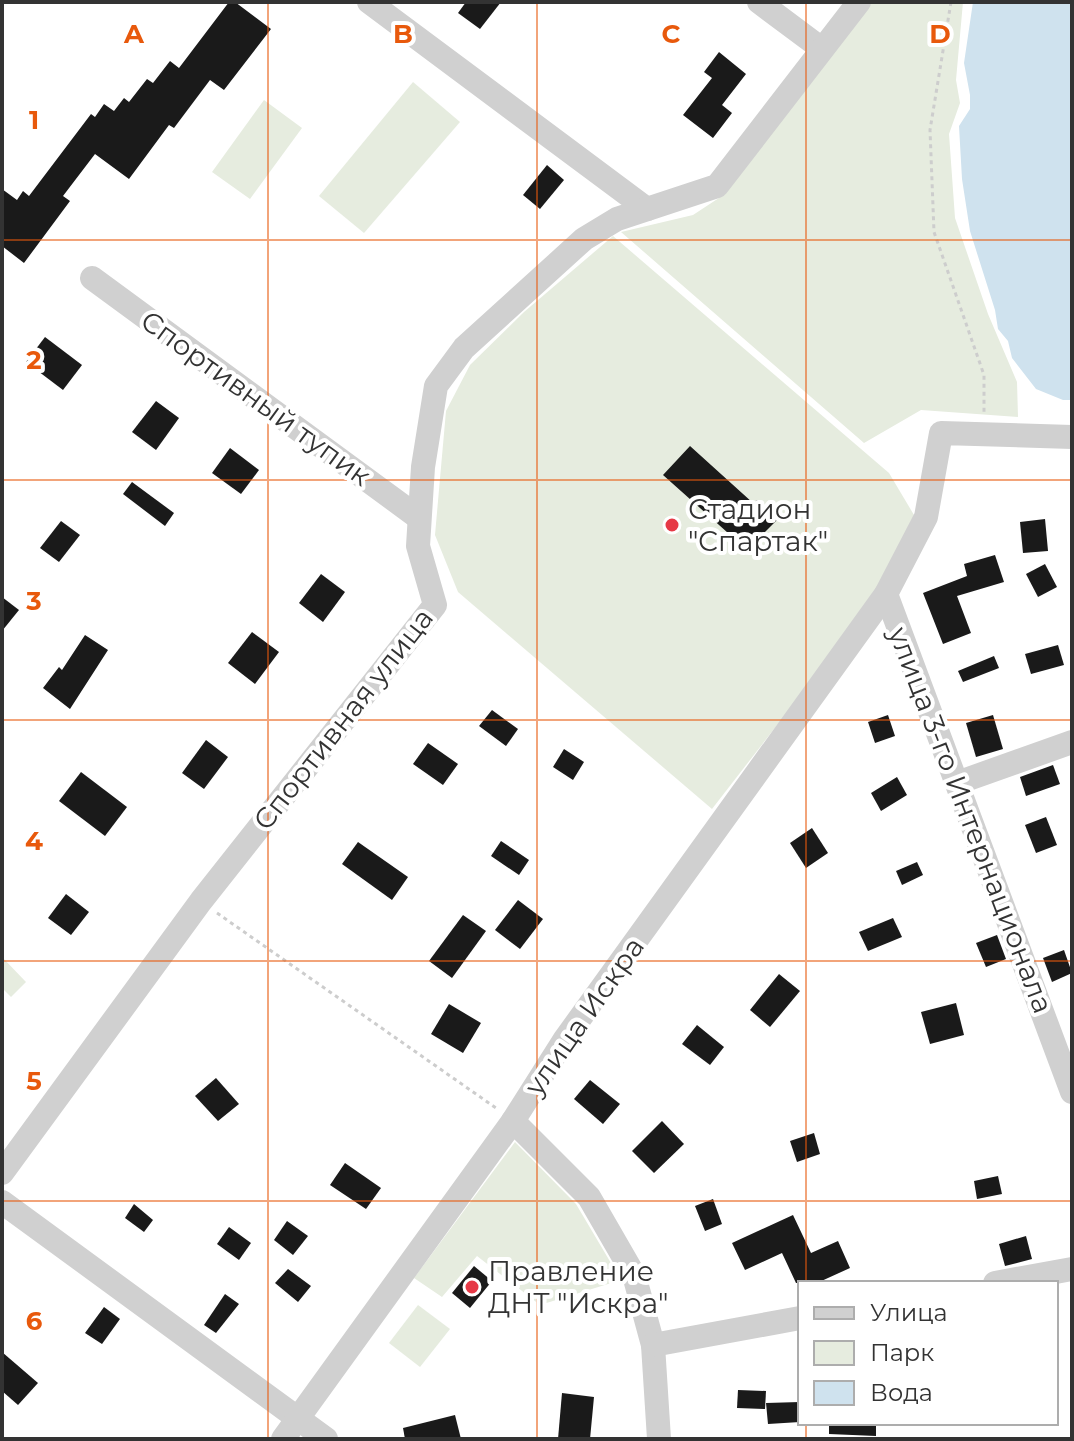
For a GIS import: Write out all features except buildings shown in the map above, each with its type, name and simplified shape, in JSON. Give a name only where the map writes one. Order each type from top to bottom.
[{"type":"street","points":[[369,2],[647,209]]},
{"type":"street","points":[[759,2],[822,49]]},
{"type":"street","name":"Спортивная улица","points":[[2,1173],[201,901],[435,605],[418,546],[423,467],[436,386],[464,348],[584,239],[617,219],[717,186],[859,2]]},
{"type":"street","name":"Спортивный тупик","points":[[92,278],[419,518]]},
{"type":"street","name":"улица Искра","points":[[290,1429],[513,1121],[565,1039],[886,594],[926,517],[941,433],[984,433]]},
{"type":"street","points":[[984,433],[1072,437]]},
{"type":"street","name":"улица 3-го Интернационала","points":[[886,594],[1072,1092]]},
{"type":"street","points":[[957,783],[1072,742]]},
{"type":"street","points":[[513,1121],[589,1197],[634,1275],[653,1345],[659,1439]]},
{"type":"street","points":[[2,1202],[290,1429],[326,1439]]},
{"type":"street","points":[[1006,1281],[1072,1269]]},
{"type":"street","points":[[653,1345],[798,1318]]},
{"type":"path","points":[[951,2],[930,130],[934,232],[984,375],[984,433]]},
{"type":"path","points":[[201,901],[513,1121]]},
{"type":"green space","points":[[870,2],[963,2],[956,80],[960,103],[949,134],[955,218],[988,314],[1017,382],[1018,417],[921,410],[864,443],[621,232],[693,215],[725,194]]},
{"type":"green space","points":[[413,82],[460,122],[364,233],[319,196]]},
{"type":"green space","points":[[264,100],[302,128],[250,199],[212,172]]},
{"type":"green space","name":"Стадион \"Спартак\"","points":[[613,236],[889,473],[914,515],[876,590],[812,680],[712,809],[458,592],[435,535],[446,411],[470,365],[524,312]]},
{"type":"green space","points":[[2,957],[26,982],[11,997],[2,988]]},
{"type":"green space","points":[[515,1142],[576,1204],[621,1280],[540,1305],[477,1256],[442,1297],[414,1278]]},
{"type":"green space","points":[[418,1305],[450,1329],[420,1367],[389,1343]]},
{"type":"water","points":[[973,2],[1072,2],[1072,400],[1063,400],[1036,389],[1012,358],[1008,341],[998,329],[970,231],[962,179],[959,126],[970,109],[964,63]]},
{"type":"place","name":"Стадион \"Спартак\"","points":[[672,525]]},
{"type":"place","name":"Правление ДНТ \"Искра\"","points":[[472,1287]]}]
